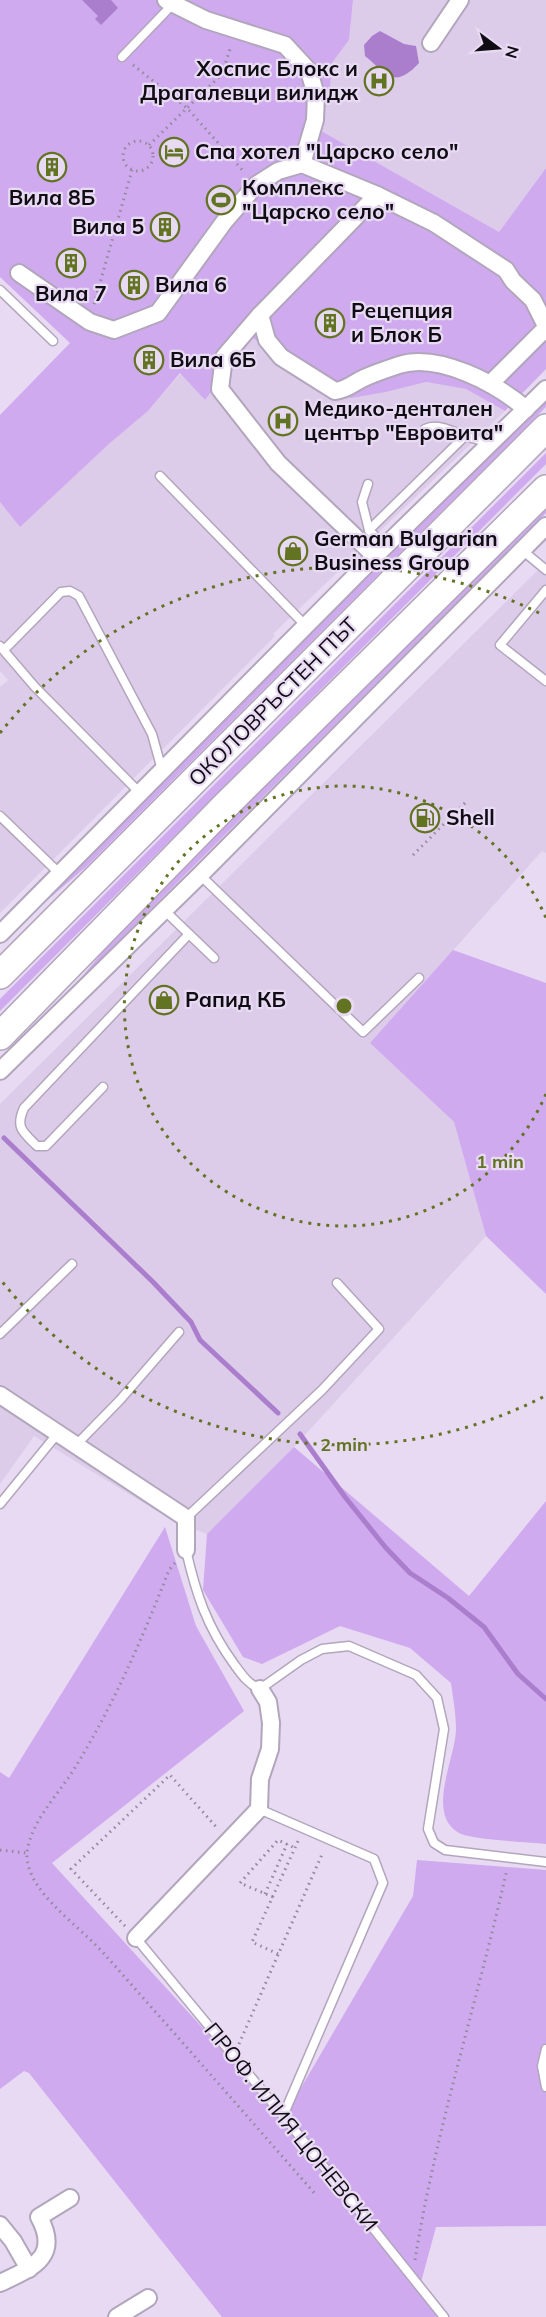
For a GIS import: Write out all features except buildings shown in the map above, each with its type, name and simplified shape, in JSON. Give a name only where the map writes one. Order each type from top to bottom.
[{"type":"highway","name":"ОКОЛОВРЪСТЕН ПЪТ","points":[[0,975],[546,428]]},
{"type":"highway","name":"ОКОЛОВРЪСТЕН ПЪТ","points":[[0,1036],[225,806],[546,489]]},
{"type":"street","points":[[432,43],[460,0]]},
{"type":"street","points":[[169,2],[206,20],[285,45],[309,71],[316,95],[315,120],[302,165]]},
{"type":"street","points":[[19,273],[90,322],[114,330],[158,313],[224,222],[256,185],[278,171],[302,165],[377,195],[434,223],[506,270],[513,281],[533,300],[546,327],[490,384]]},
{"type":"street","points":[[377,195],[260,315],[224,357],[220,389],[278,463],[380,551]]},
{"type":"street","points":[[260,315],[267,340],[281,357],[335,391],[345,390],[361,379],[402,364],[430,363],[459,370],[490,384],[526,409]]},
{"type":"street","points":[[0,934],[380,551],[546,389]]},
{"type":"street","points":[[0,1071],[165,910],[546,526]]},
{"type":"street","points":[[0,1395],[186,1518],[186,1550]]},
{"type":"street","points":[[136,1938],[259,1809],[260,1779],[270,1749],[271,1723],[268,1702],[260,1689]]},
{"type":"street","points":[[0,2283],[29,2269],[41,2259],[48,2243],[46,2229],[39,2217],[70,2198]]},
{"type":"street","points":[[0,2225],[13,2241],[29,2269]]},
{"type":"street","points":[[117,2317],[148,2298]]},
{"type":"lane","points":[[122,57],[169,2]]},
{"type":"lane","points":[[0,291],[53,341]]},
{"type":"lane","points":[[425,429],[432,426],[442,428],[491,443]]},
{"type":"lane","points":[[369,530],[465,436]]},
{"type":"lane","points":[[160,476],[306,626]]},
{"type":"lane","points":[[368,483],[362,502],[369,530],[380,551]]},
{"type":"lane","points":[[522,550],[546,570]]},
{"type":"lane","points":[[546,590],[500,645],[546,681]]},
{"type":"lane","points":[[140,793],[35,687],[2,648],[61,592],[70,591],[79,596],[152,734],[162,770]]},
{"type":"lane","points":[[0,816],[59,873]]},
{"type":"lane","points":[[200,875],[363,1032],[419,978]]},
{"type":"lane","points":[[165,910],[214,958]]},
{"type":"lane","points":[[103,1087],[46,1146],[37,1146],[22,1131],[19,1119],[24,1108],[189,934]]},
{"type":"lane","points":[[0,1334],[72,1264]]},
{"type":"lane","points":[[186,1518],[322,1390],[379,1329],[337,1283]]},
{"type":"lane","points":[[77,1444],[120,1400],[179,1332]]},
{"type":"lane","points":[[0,1504],[59,1433]]},
{"type":"lane","points":[[186,1550],[195,1590],[206,1617],[220,1645],[252,1686],[260,1689],[301,1660],[322,1649],[349,1646],[416,1675],[437,1698],[444,1729],[428,1829],[434,1843],[445,1850],[546,1862]]},
{"type":"lane","points":[[259,1809],[374,1859],[383,1883],[283,2116]]},
{"type":"lane","name":"ПРОФ. ИЛИЯ ЦОНЕВСКИ","points":[[136,1938],[283,2116],[444,2317]]},
{"type":"lane","points":[[546,2049],[542,2066],[546,2087]]},
{"type":"path","points":[[149,145],[222,74],[236,30]]},
{"type":"path","points":[[122,57],[187,108],[256,185]]},
{"type":"path","points":[[138,140],[149,145],[153,154],[150,165],[142,170],[132,170],[124,162],[125,148],[138,140]]},
{"type":"path","points":[[90,322],[132,170]]},
{"type":"path","points":[[413,855],[465,804]]},
{"type":"path","points":[[186,1550],[169,1570],[132,1662],[75,1768],[57,1792],[33,1833],[27,1853],[30,1871],[38,1887],[103,1952],[316,2195]]},
{"type":"path","points":[[136,1938],[70,1869],[170,1775],[218,1829]]},
{"type":"path","points":[[278,1954],[252,1942],[304,1828]]},
{"type":"path","points":[[234,2056],[328,1839]]},
{"type":"path","points":[[273,1897],[240,1883],[278,1840],[295,1848]]},
{"type":"path","points":[[265,1894],[287,1844]]},
{"type":"path","points":[[0,1850],[27,1853]]},
{"type":"path","points":[[412,2277],[442,2126],[482,1979],[509,1859]]},
{"type":"shaded area","name":"Комплекс \"Царско село\"","points":[[0,0],[353,0],[349,40],[332,63],[329,99],[316,128],[499,232],[546,168],[546,369],[505,411],[466,389],[426,382],[352,398],[332,394],[253,338],[205,400],[180,373],[148,411],[110,443],[20,527],[0,502],[0,415],[70,343],[0,277]]},
{"type":"shaded area","points":[[82,0],[111,0],[118,8],[101,25],[95,19],[98,16]]},
{"type":"shaded area","points":[[353,0],[546,0],[546,168],[499,232],[316,128],[329,99],[332,63],[349,40]]},
{"type":"shaded area","points":[[380,31],[404,44],[416,46],[419,63],[403,76],[391,76],[385,73],[365,56],[364,45]]},
{"type":"shaded area","points":[[253,338],[332,394],[353,398],[426,382],[466,389],[505,411],[273,634],[275,636],[0,913],[0,687],[8,680],[0,671],[0,502],[20,526],[148,411],[181,373],[205,400]]},
{"type":"shaded area","points":[[546,397],[546,407],[87,866],[17,926]]},
{"type":"shaded area","points":[[546,453],[546,464],[0,1011],[0,999]]},
{"type":"shaded area","points":[[546,503],[546,513],[77,983],[133,915]]},
{"type":"shaded area","points":[[546,562],[546,853],[542,851],[370,1043],[454,1122],[486,1236],[294,1447],[207,1534],[173,1521],[34,1436],[0,1484],[0,1104]]},
{"type":"shaded area","points":[[453,950],[546,983],[546,1294],[486,1236],[454,1122],[370,1043]]},
{"type":"shaded area","points":[[294,1447],[469,1596],[546,1501],[546,1844],[466,1835],[459,1833],[449,1824],[444,1813],[443,1799],[456,1729],[451,1683],[410,1648],[340,1626],[262,1664],[243,1657],[203,1590],[207,1534]]},
{"type":"shaded area","points":[[165,1527],[196,1626],[244,1711],[52,1863],[284,2117],[413,1896],[417,1860],[546,1870],[546,2226],[436,2227],[421,2282],[450,2317],[222,2317],[29,2073],[24,2071],[0,2089],[0,1772],[9,1778]]},
{"type":"waterway","points":[[4,1138],[153,1282],[191,1322],[200,1340],[278,1413]]},
{"type":"waterway","points":[[300,1434],[345,1497],[386,1548],[410,1573],[448,1598],[484,1627],[518,1674],[546,1699]]},
{"type":"place","name":"Хоспис Блокс и Драгалевци вилидж","points":[[379,81]]},
{"type":"place","name":"Спа хотел \"Царско село\"","points":[[174,152]]},
{"type":"place","name":"Вила 8Б","points":[[52,167]]},
{"type":"place","name":"Комплекс \"Царско село\"","points":[[221,200]]},
{"type":"place","name":"Вила 5","points":[[165,227]]},
{"type":"place","name":"Вила 7","points":[[71,263]]},
{"type":"place","name":"Вила 6","points":[[134,285]]},
{"type":"place","name":"Рецепция и Блок Б","points":[[330,323]]},
{"type":"place","name":"Вила 6Б","points":[[149,360]]},
{"type":"place","name":"Медико-дентален център \"Евровита\"","points":[[283,421]]},
{"type":"place","name":"German Bulgarian Business Group","points":[[293,551]]},
{"type":"place","name":"Shell","points":[[425,818]]},
{"type":"place","name":"Рапид КБ","points":[[164,1000]]}]
